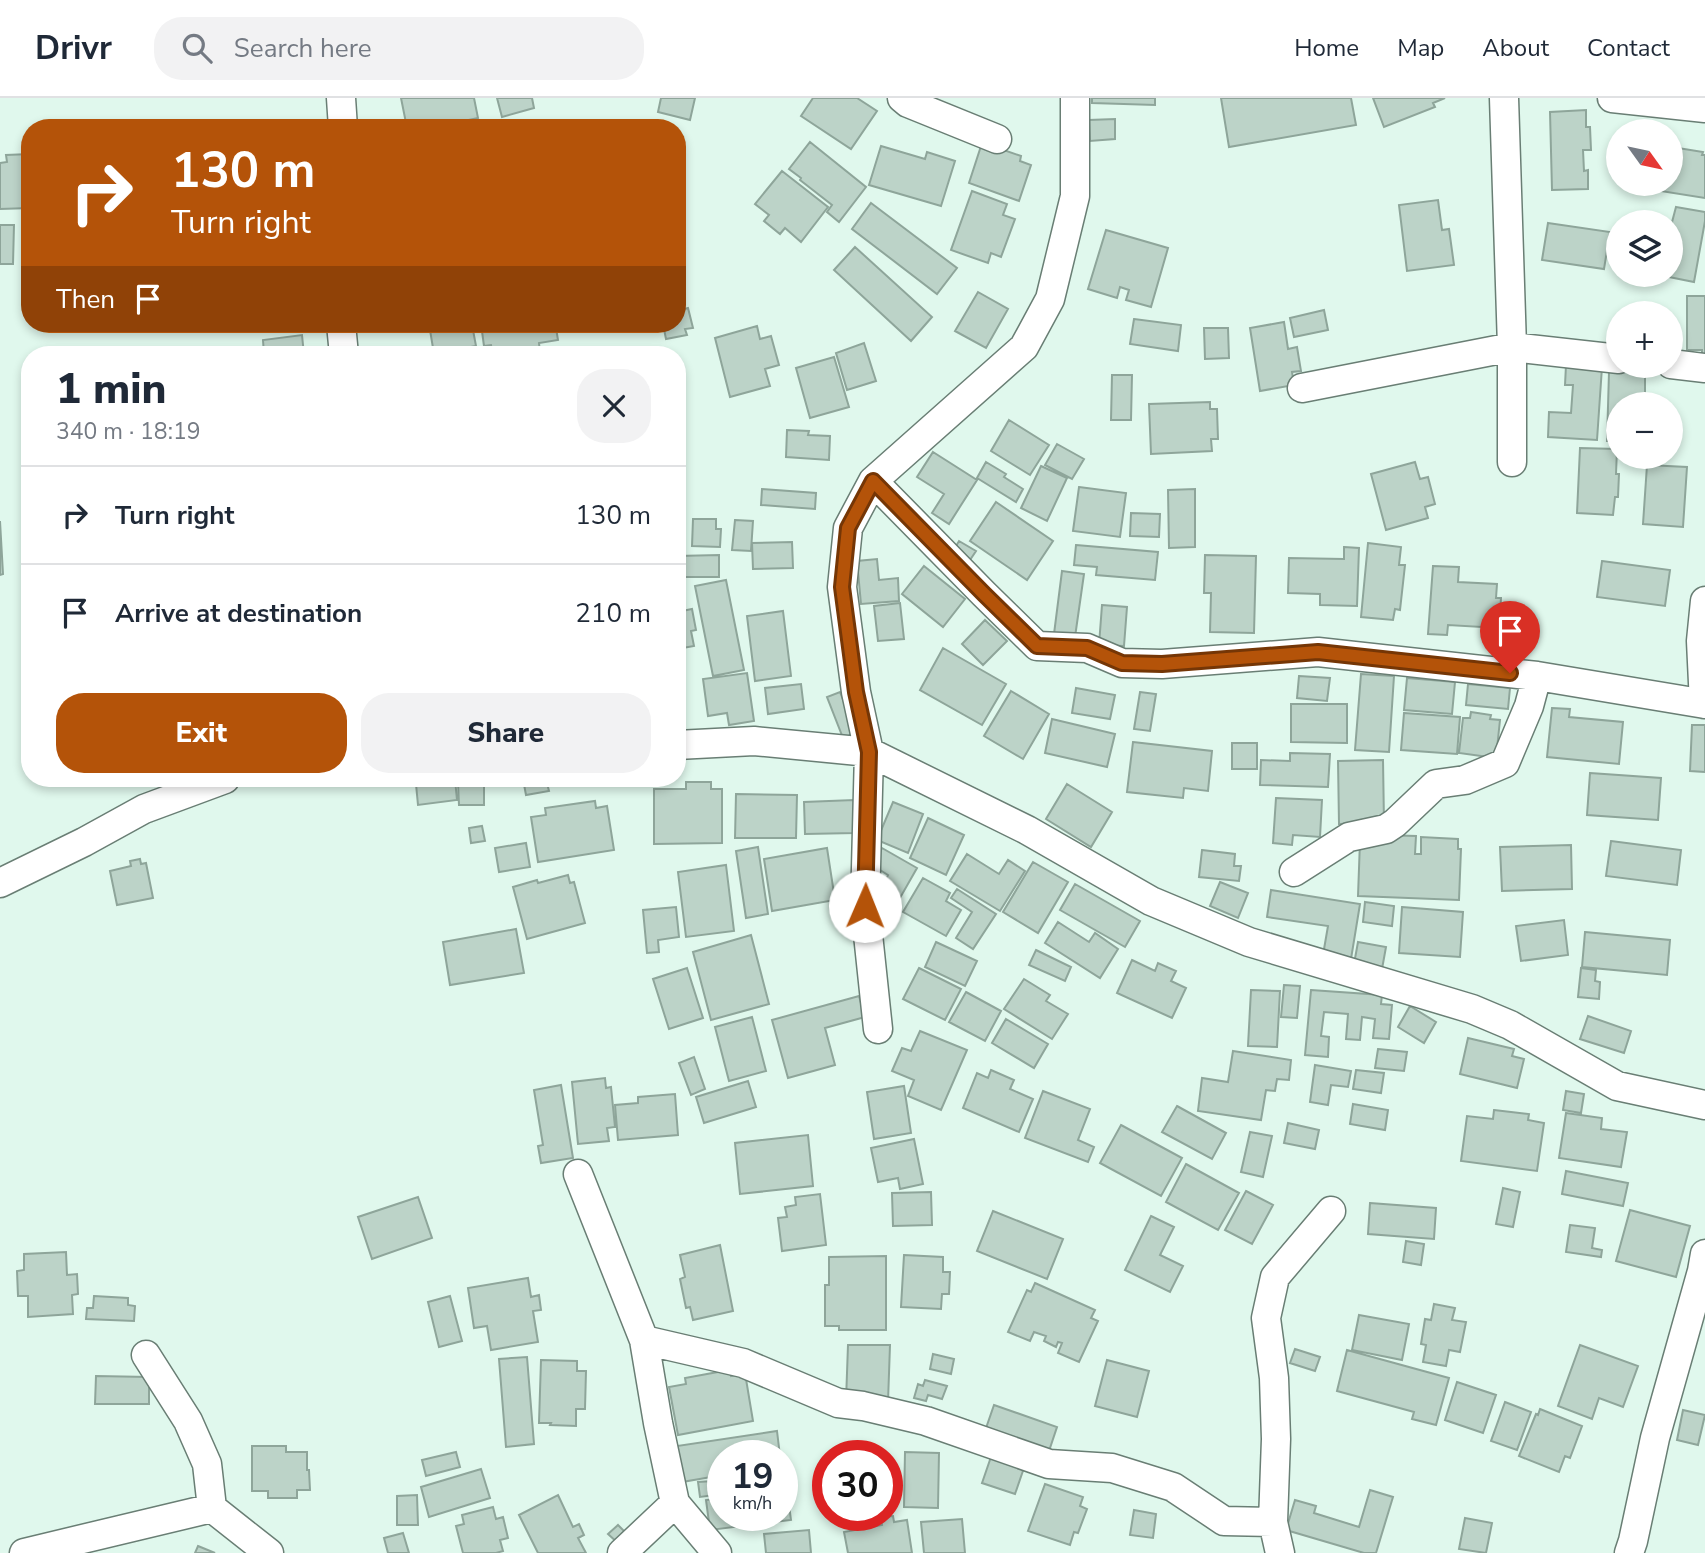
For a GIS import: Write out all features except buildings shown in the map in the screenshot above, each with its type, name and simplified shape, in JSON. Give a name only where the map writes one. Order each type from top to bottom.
[{"type":"street","points":[[341,98],[342,119]]},
{"type":"street","points":[[902,98],[908,103],[998,139]]},
{"type":"street","points":[[878,1029],[865,906],[869,752],[856,692],[842,587],[848,528],[873,481],[1024,347],[1050,299],[1075,196],[1075,98]]},
{"type":"street","points":[[1504,98],[1513,347],[1511,462]]},
{"type":"street","points":[[1612,98],[1705,108]]},
{"type":"street","points":[[1302,388],[1513,347],[1606,358]]},
{"type":"street","points":[[1683,365],[1705,368]]},
{"type":"street","points":[[873,481],[1037,646],[1087,648],[1122,663],[1162,664],[1318,652],[1537,676],[1704,704],[1701,641],[1705,601]]},
{"type":"street","points":[[1294,872],[1349,837],[1386,829],[1436,784],[1465,780],[1505,763],[1529,706],[1537,676]]},
{"type":"street","points":[[686,745],[754,741],[869,752],[1027,830],[1151,901],[1249,942],[1472,1009],[1510,1026],[1617,1086],[1705,1105]]},
{"type":"street","points":[[0,883],[145,809],[204,787]]},
{"type":"street","points":[[578,1174],[644,1340],[658,1423],[676,1503],[717,1553]]},
{"type":"street","points":[[1280,1553],[1273,1522],[1276,1439],[1274,1378],[1266,1318],[1275,1278],[1331,1211]]},
{"type":"street","points":[[1629,1553],[1655,1438],[1705,1254]]},
{"type":"street","points":[[644,1340],[743,1363],[838,1403],[863,1406],[926,1422],[1049,1464],[1112,1468],[1173,1487],[1224,1521],[1273,1522]]},
{"type":"street","points":[[146,1355],[188,1421],[207,1464],[212,1508],[269,1553]]},
{"type":"street","points":[[622,1553],[676,1503]]},
{"type":"street","points":[[24,1553],[212,1508]]},
{"type":"route","points":[[865,906],[869,752],[856,692],[842,587],[848,528],[873,481],[1037,646],[1087,648],[1122,663],[1162,664],[1318,652],[1510,673]]}]
